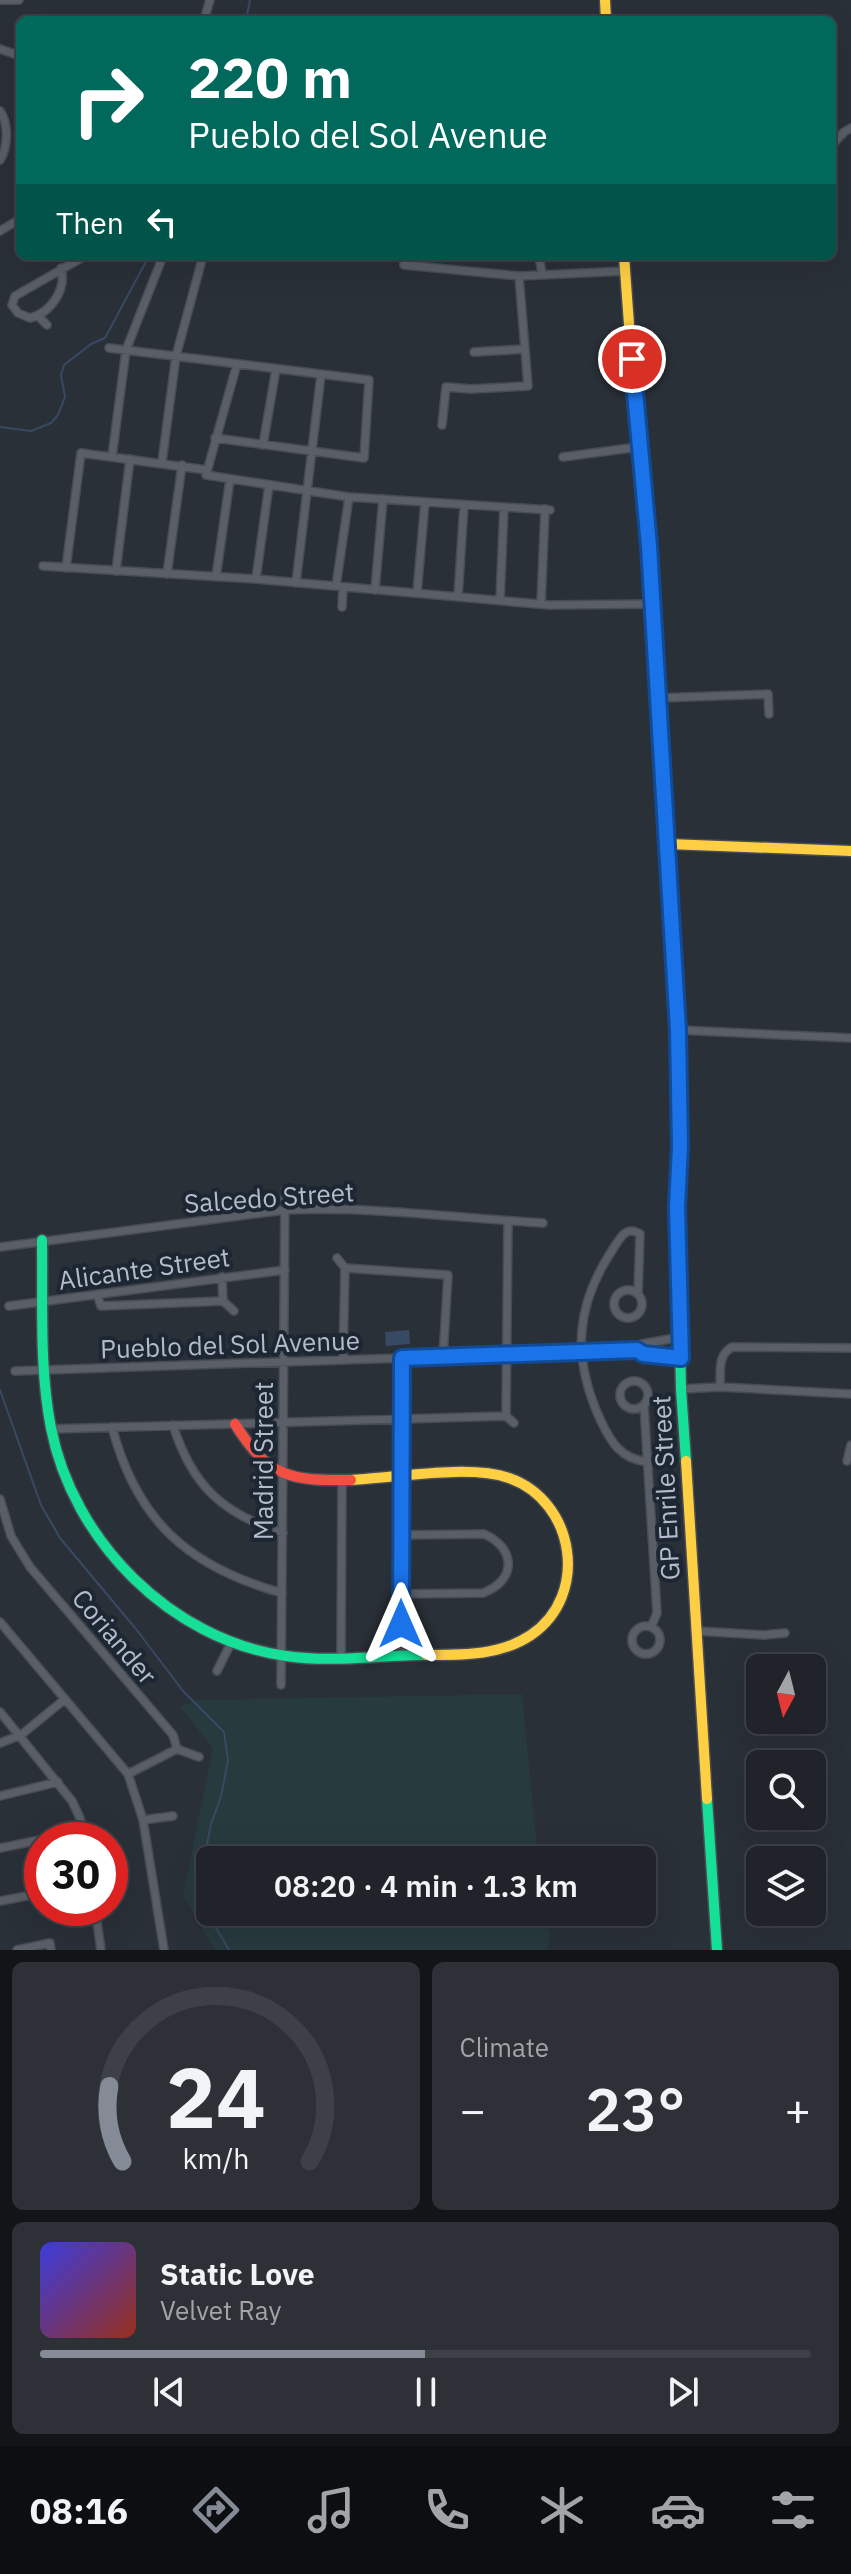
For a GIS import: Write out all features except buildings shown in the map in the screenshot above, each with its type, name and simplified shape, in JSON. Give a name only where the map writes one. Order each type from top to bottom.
[{"type":"street","points":[[0,0],[19,0]]},
{"type":"street","points":[[0,111],[6,126],[2,157],[14,156]]},
{"type":"street","points":[[61,268],[64,278],[62,288],[45,312],[30,318],[18,313],[12,305],[15,296],[61,268],[77,260]]},
{"type":"street","points":[[112,457],[126,350],[161,260]]},
{"type":"street","points":[[162,462],[176,356],[202,260]]},
{"type":"street","points":[[405,260],[404,265],[519,276],[626,271]]},
{"type":"street","points":[[540,260],[542,273]]},
{"type":"street","name":"GP Enrile Street","points":[[625,260],[638,447],[647,518],[668,844],[678,1030],[680,1147],[677,1207],[681,1389],[717,1950]]},
{"type":"street","points":[[442,425],[446,387],[528,386],[519,276]]},
{"type":"street","points":[[38,316],[47,325]]},
{"type":"street","points":[[109,348],[369,380],[364,458],[215,438]]},
{"type":"street","points":[[474,352],[525,349]]},
{"type":"street","points":[[237,364],[206,475],[349,497],[547,510],[541,604]]},
{"type":"street","points":[[263,445],[276,369]]},
{"type":"street","points":[[296,583],[321,375]]},
{"type":"street","points":[[563,457],[638,447]]},
{"type":"street","points":[[66,568],[81,453],[207,470]]},
{"type":"street","points":[[116,571],[130,459]]},
{"type":"street","points":[[167,574],[182,465]]},
{"type":"street","points":[[216,577],[230,479]]},
{"type":"street","points":[[256,579],[269,485]]},
{"type":"street","points":[[342,607],[340,586],[349,497]]},
{"type":"street","points":[[375,590],[383,499]]},
{"type":"street","points":[[417,593],[425,502]]},
{"type":"street","points":[[458,597],[464,505]]},
{"type":"street","points":[[500,600],[504,507]]},
{"type":"street","points":[[43,566],[256,579],[541,604],[653,604]]},
{"type":"street","points":[[658,698],[768,694],[769,714]]},
{"type":"street","points":[[668,844],[851,851]]},
{"type":"street","points":[[678,1030],[851,1038]]},
{"type":"street","name":"Madrid Street","points":[[281,1685],[285,1190]]},
{"type":"street","name":"Salcedo Street","points":[[0,1247],[285,1210],[371,1210],[543,1223]]},
{"type":"street","points":[[506,1416],[508,1221]]},
{"type":"street","points":[[638,1294],[640,1234],[628,1230],[594,1277],[582,1326],[580,1352],[589,1394],[604,1428],[621,1452],[631,1460],[648,1462]]},
{"type":"street","points":[[42,1240],[51,1429],[63,1474],[82,1516],[111,1558],[142,1590],[181,1618],[232,1641],[282,1656],[341,1658],[498,1650],[525,1640],[546,1623],[560,1603],[567,1583],[569,1554],[564,1530],[549,1506],[530,1488],[507,1477],[481,1473],[342,1480],[283,1474],[261,1459],[235,1424]]},
{"type":"street","points":[[337,1258],[345,1268],[343,1360]]},
{"type":"street","points":[[443,1357],[448,1275],[456,1267]]},
{"type":"street","points":[[345,1268],[448,1275]]},
{"type":"street","name":"Alicante Street","points":[[9,1306],[285,1270]]},
{"type":"street","points":[[222,1277],[223,1301]]},
{"type":"street","points":[[97,1294],[101,1306],[223,1301],[234,1311]]},
{"type":"street","name":"Pueblo del Sol Avenue","points":[[637,1350],[642,1344],[681,1337]]},
{"type":"street","points":[[720,1387],[721,1361],[724,1352],[732,1347],[851,1348]]},
{"type":"street","name":"Pueblo del Sol Avenue","points":[[15,1371],[637,1350],[643,1354],[681,1358]]},
{"type":"street","points":[[401,1655],[402,1358]]},
{"type":"street","points":[[681,1389],[720,1387],[851,1394]]},
{"type":"street","points":[[644,1405],[657,1613],[651,1627]]},
{"type":"street","points":[[51,1429],[506,1416],[514,1423]]},
{"type":"street","points":[[173,1425],[182,1455],[201,1484],[225,1508],[256,1525],[283,1533]]},
{"type":"street","points":[[112,1427],[121,1460],[137,1494],[159,1524],[186,1550],[218,1571],[282,1593]]},
{"type":"street","points":[[847,1461],[851,1445]]},
{"type":"street","points":[[341,1658],[342,1480]]},
{"type":"street","name":"Coriander","points":[[0,1499],[11,1536],[30,1567],[173,1735],[177,1749]]},
{"type":"street","points":[[401,1594],[483,1593],[503,1581],[508,1561],[496,1540],[484,1534],[402,1535]]},
{"type":"street","points":[[0,1622],[128,1774],[143,1820],[164,1950]]},
{"type":"street","points":[[696,1631],[764,1635],[785,1633]]},
{"type":"street","points":[[217,1671],[232,1641]]},
{"type":"street","points":[[0,1743],[21,1735],[65,1699]]},
{"type":"street","points":[[0,1712],[58,1782],[76,1808],[80,1822]]},
{"type":"street","points":[[128,1774],[177,1749],[199,1757]]},
{"type":"street","points":[[0,1796],[58,1782]]},
{"type":"street","points":[[143,1820],[173,1816]]},
{"type":"street","points":[[0,1848],[24,1845]]},
{"type":"street","points":[[0,1901],[24,1896]]},
{"type":"street","points":[[98,1926],[101,1950]]},
{"type":"street","points":[[17,1950],[50,1943],[51,1950]]},
{"type":"green space","points":[[522,1694],[537,1846],[196,1846],[196,1917],[183,1895],[213,1748],[180,1707],[198,1700]]},
{"type":"green space","points":[[201,1926],[549,1926],[550,1935],[547,1950],[215,1950]]},
{"type":"water","points":[[409,1330],[410,1344],[386,1346],[385,1332]]},
{"type":"waterway","points":[[247,16],[250,0]]},
{"type":"waterway","points":[[0,427],[31,431],[51,423],[65,397],[61,375],[64,365],[91,344],[105,338],[147,260]]},
{"type":"waterway","points":[[0,1390],[41,1505],[60,1538],[183,1691],[224,1732],[228,1760],[203,1864],[200,1901],[229,1950]]},
{"type":"traffic: fast","points":[[671,906],[678,1030],[680,1147],[677,1207],[681,1389],[686,1461]]},
{"type":"traffic: fast","points":[[42,1240],[43,1358],[51,1428],[63,1470],[81,1509],[105,1546],[134,1578],[167,1607],[204,1630],[244,1646],[303,1658],[426,1655]]},
{"type":"traffic: fast","points":[[707,1799],[717,1950]]},
{"type":"traffic: slow","points":[[605,0],[606,16]]},
{"type":"traffic: slow","points":[[624,260],[638,447],[647,518],[671,906]]},
{"type":"traffic: slow","points":[[668,844],[851,851]]},
{"type":"traffic: slow","points":[[686,1461],[707,1799]]},
{"type":"traffic: slow","points":[[351,1480],[453,1472],[493,1474],[509,1478],[531,1490],[549,1507],[561,1527],[567,1550],[567,1574],[562,1597],[550,1618],[531,1635],[494,1651],[426,1655]]},
{"type":"traffic: jam","points":[[235,1424],[259,1456],[283,1473],[312,1479],[351,1480]]},
{"type":"route","points":[[401,1624],[402,1358],[637,1350],[643,1354],[681,1358],[677,1207],[680,1147],[678,1030],[649,546],[632,359]]}]
